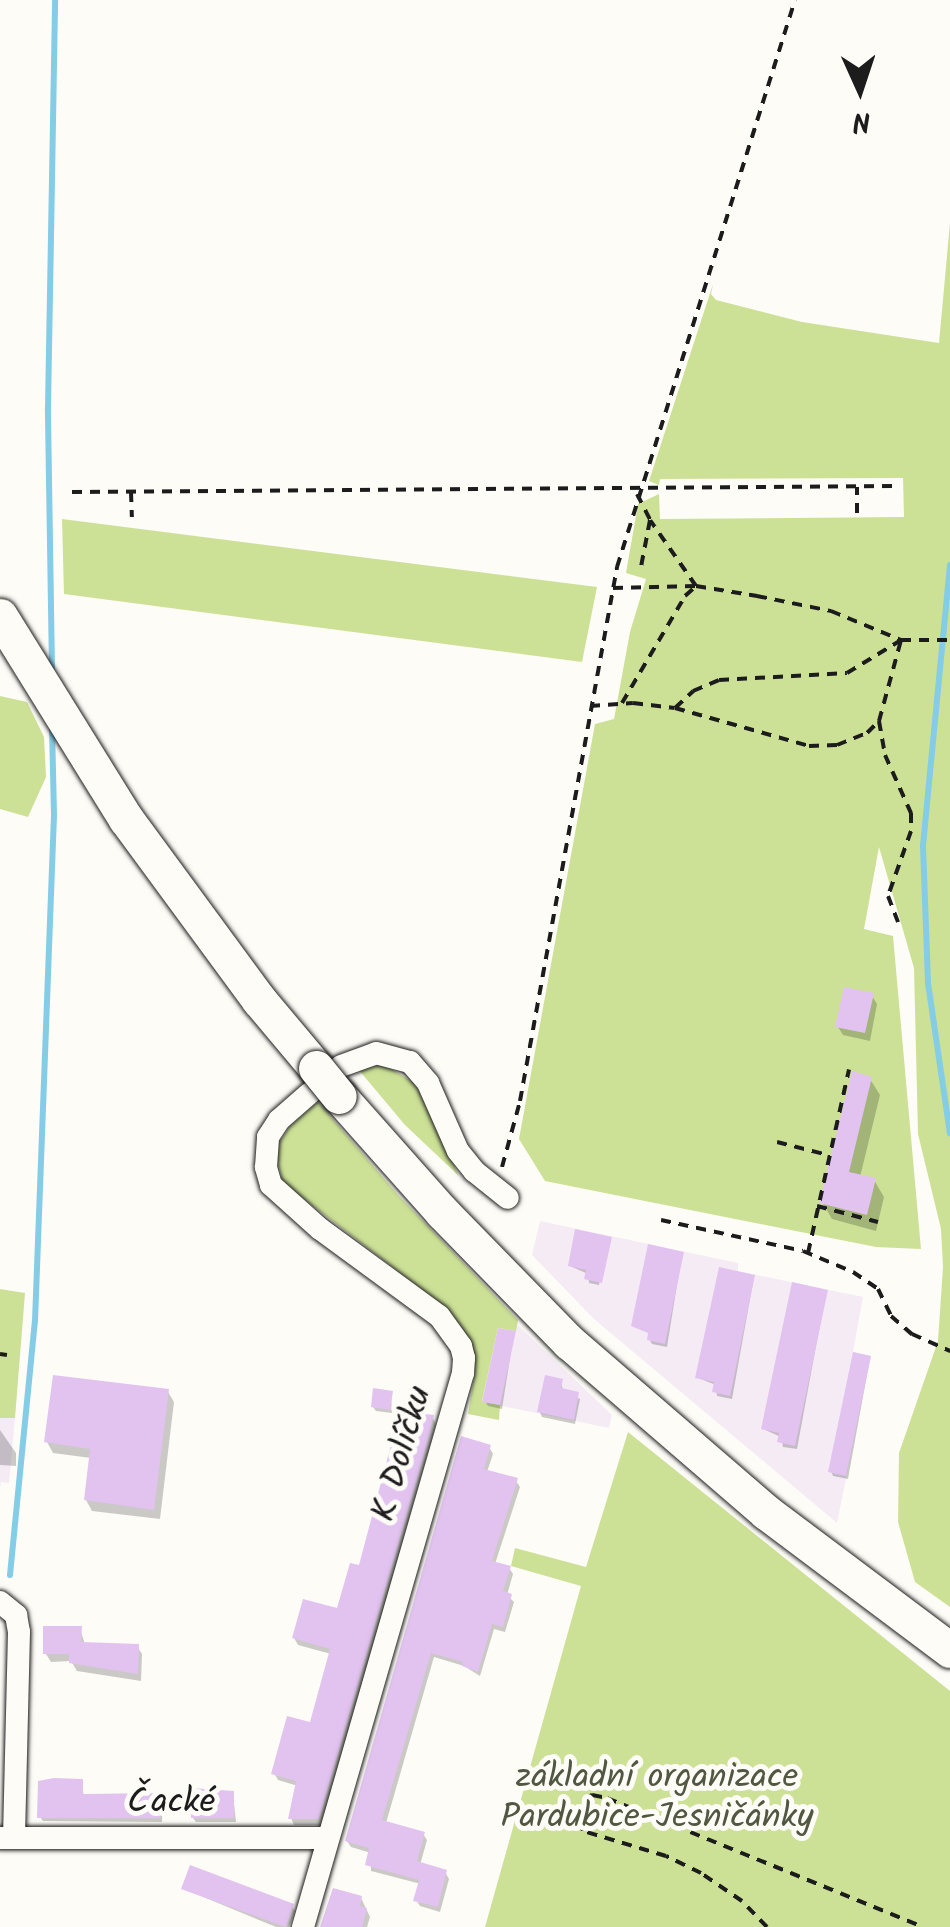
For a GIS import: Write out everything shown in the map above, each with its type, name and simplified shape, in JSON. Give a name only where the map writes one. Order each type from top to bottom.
[{"type":"main road","points":[[0,616],[72,736],[176,889],[327,1081],[442,1212],[569,1342],[766,1512],[950,1650]]},
{"type":"street","points":[[327,1081],[376,1053],[410,1062],[428,1083],[458,1151],[502,1194]]},
{"type":"street","name":"K Dolíčku","points":[[302,1927],[463,1373],[464,1358],[461,1346],[439,1316],[320,1229],[271,1185],[266,1167],[268,1137],[278,1120],[327,1081]]},
{"type":"street","name":"Čacké","points":[[0,1602],[16,1615],[19,1632],[7,1838],[328,1838]]},
{"type":"path","points":[[502,1194],[613,588],[637,492],[794,0]]},
{"type":"path","points":[[856,513],[857,486]]},
{"type":"path","points":[[72,492],[637,492],[894,486]]},
{"type":"path","points":[[131,492],[132,517]]},
{"type":"path","points":[[637,492],[650,520],[696,586]]},
{"type":"path","points":[[640,572],[650,520]]},
{"type":"path","points":[[613,588],[696,586],[831,611],[900,640],[950,640]]},
{"type":"path","points":[[621,704],[684,596],[696,586]]},
{"type":"path","points":[[676,708],[693,691],[719,680],[847,673],[900,640]]},
{"type":"path","points":[[898,922],[888,896],[912,831],[911,813],[885,755],[879,720],[900,640]]},
{"type":"path","points":[[590,706],[676,708],[809,746],[837,745],[867,733],[879,720]]},
{"type":"path","points":[[808,1253],[850,1070]]},
{"type":"path","points":[[777,1142],[824,1154]]},
{"type":"path","points":[[817,1206],[878,1222]]},
{"type":"path","points":[[661,1220],[808,1253],[853,1272],[878,1289],[890,1316],[912,1334],[950,1350]]},
{"type":"path","points":[[0,1354],[8,1355]]},
{"type":"path","points":[[767,1927],[742,1901],[701,1872],[666,1856],[588,1835],[580,1818],[586,1798],[607,1798],[923,1927]]},
{"type":"shaded area","points":[[540,1221],[738,1263],[738,1271],[863,1297],[853,1352],[871,1356],[837,1523],[594,1319],[532,1255]]},
{"type":"shaded area","points":[[502,1310],[612,1415],[609,1428],[482,1402]]},
{"type":"shaded area","points":[[0,1418],[15,1418],[9,1483],[1,1482],[0,1488]]},
{"type":"green space","points":[[950,223],[950,1607],[915,1582],[898,1522],[899,1453],[938,1341],[943,1267],[941,1229],[918,1134],[914,968],[879,847],[864,929],[893,936],[921,1249],[876,1247],[545,1181],[519,1139],[595,724],[614,719],[630,632],[646,579],[626,573],[638,504],[659,494],[660,519],[904,517],[903,478],[660,479],[659,485],[649,481],[713,284],[711,294],[716,300],[802,322],[939,343]]},
{"type":"green space","points":[[62,519],[597,587],[582,662],[64,594]]},
{"type":"green space","points":[[0,696],[27,702],[44,737],[46,777],[28,817],[0,809]]},
{"type":"green space","points":[[384,1065],[415,1083],[459,1176],[405,1125],[358,1069]]},
{"type":"green space","points":[[318,1102],[399,1196],[518,1320],[516,1331],[498,1328],[482,1401],[500,1405],[499,1420],[468,1414],[474,1377],[470,1345],[450,1311],[283,1183],[277,1159],[279,1143],[291,1125]]},
{"type":"green space","points":[[0,1289],[25,1293],[15,1418],[0,1418]]},
{"type":"green space","name":"základní organizace Pardubice-Jesničánky","points":[[628,1432],[950,1691],[950,1927],[485,1927],[581,1586],[511,1566],[515,1548],[586,1567]]},
{"type":"building","points":[[844,987],[874,993],[865,1033],[835,1027]]},
{"type":"building","points":[[852,1071],[872,1077],[849,1172],[876,1178],[867,1215],[819,1203]]},
{"type":"building","points":[[575,1229],[612,1237],[602,1283],[584,1279],[586,1270],[568,1266]]},
{"type":"building","points":[[648,1244],[684,1252],[665,1344],[647,1340],[648,1333],[631,1326]]},
{"type":"building","points":[[719,1267],[755,1275],[730,1396],[712,1392],[714,1382],[695,1378]]},
{"type":"building","points":[[792,1282],[828,1290],[795,1446],[777,1442],[779,1433],[761,1429]]},
{"type":"building","points":[[498,1328],[516,1331],[500,1405],[482,1402]]},
{"type":"building","points":[[853,1352],[871,1356],[846,1476],[828,1472]]},
{"type":"building","points":[[53,1375],[169,1389],[154,1510],[84,1500],[90,1449],[44,1442]]},
{"type":"building","points":[[545,1375],[563,1379],[561,1388],[579,1392],[574,1420],[537,1412]]},
{"type":"building","points":[[373,1388],[393,1391],[390,1410],[371,1407]]},
{"type":"building","points":[[400,1411],[434,1415],[427,1444],[319,1819],[288,1819],[296,1781],[271,1774],[287,1716],[310,1722],[330,1649],[292,1638],[303,1599],[337,1608],[350,1563],[359,1565]]},
{"type":"building","points":[[461,1436],[491,1445],[484,1469],[518,1478],[492,1561],[511,1566],[503,1591],[512,1594],[503,1627],[492,1624],[478,1672],[462,1666],[463,1662],[431,1653],[382,1820],[425,1832],[417,1861],[447,1870],[438,1907],[413,1901],[419,1880],[365,1865],[369,1848],[345,1841]]},
{"type":"building","points":[[43,1626],[82,1626],[81,1642],[139,1644],[138,1674],[69,1663],[69,1654],[43,1654]]},
{"type":"building","points":[[83,1779],[83,1794],[165,1793],[160,1818],[37,1818],[38,1781]]},
{"type":"building","points":[[192,1788],[234,1791],[234,1818],[191,1818]]},
{"type":"building","points":[[190,1865],[294,1904],[286,1927],[181,1889]]},
{"type":"building","points":[[333,1888],[362,1896],[360,1906],[367,1908],[362,1927],[320,1927]]},
{"type":"waterway","points":[[52,670],[48,408],[55,0]]},
{"type":"waterway","points":[[950,565],[923,846],[928,983],[950,1133]]},
{"type":"waterway","points":[[10,1575],[35,1321],[54,815],[52,728]]}]
